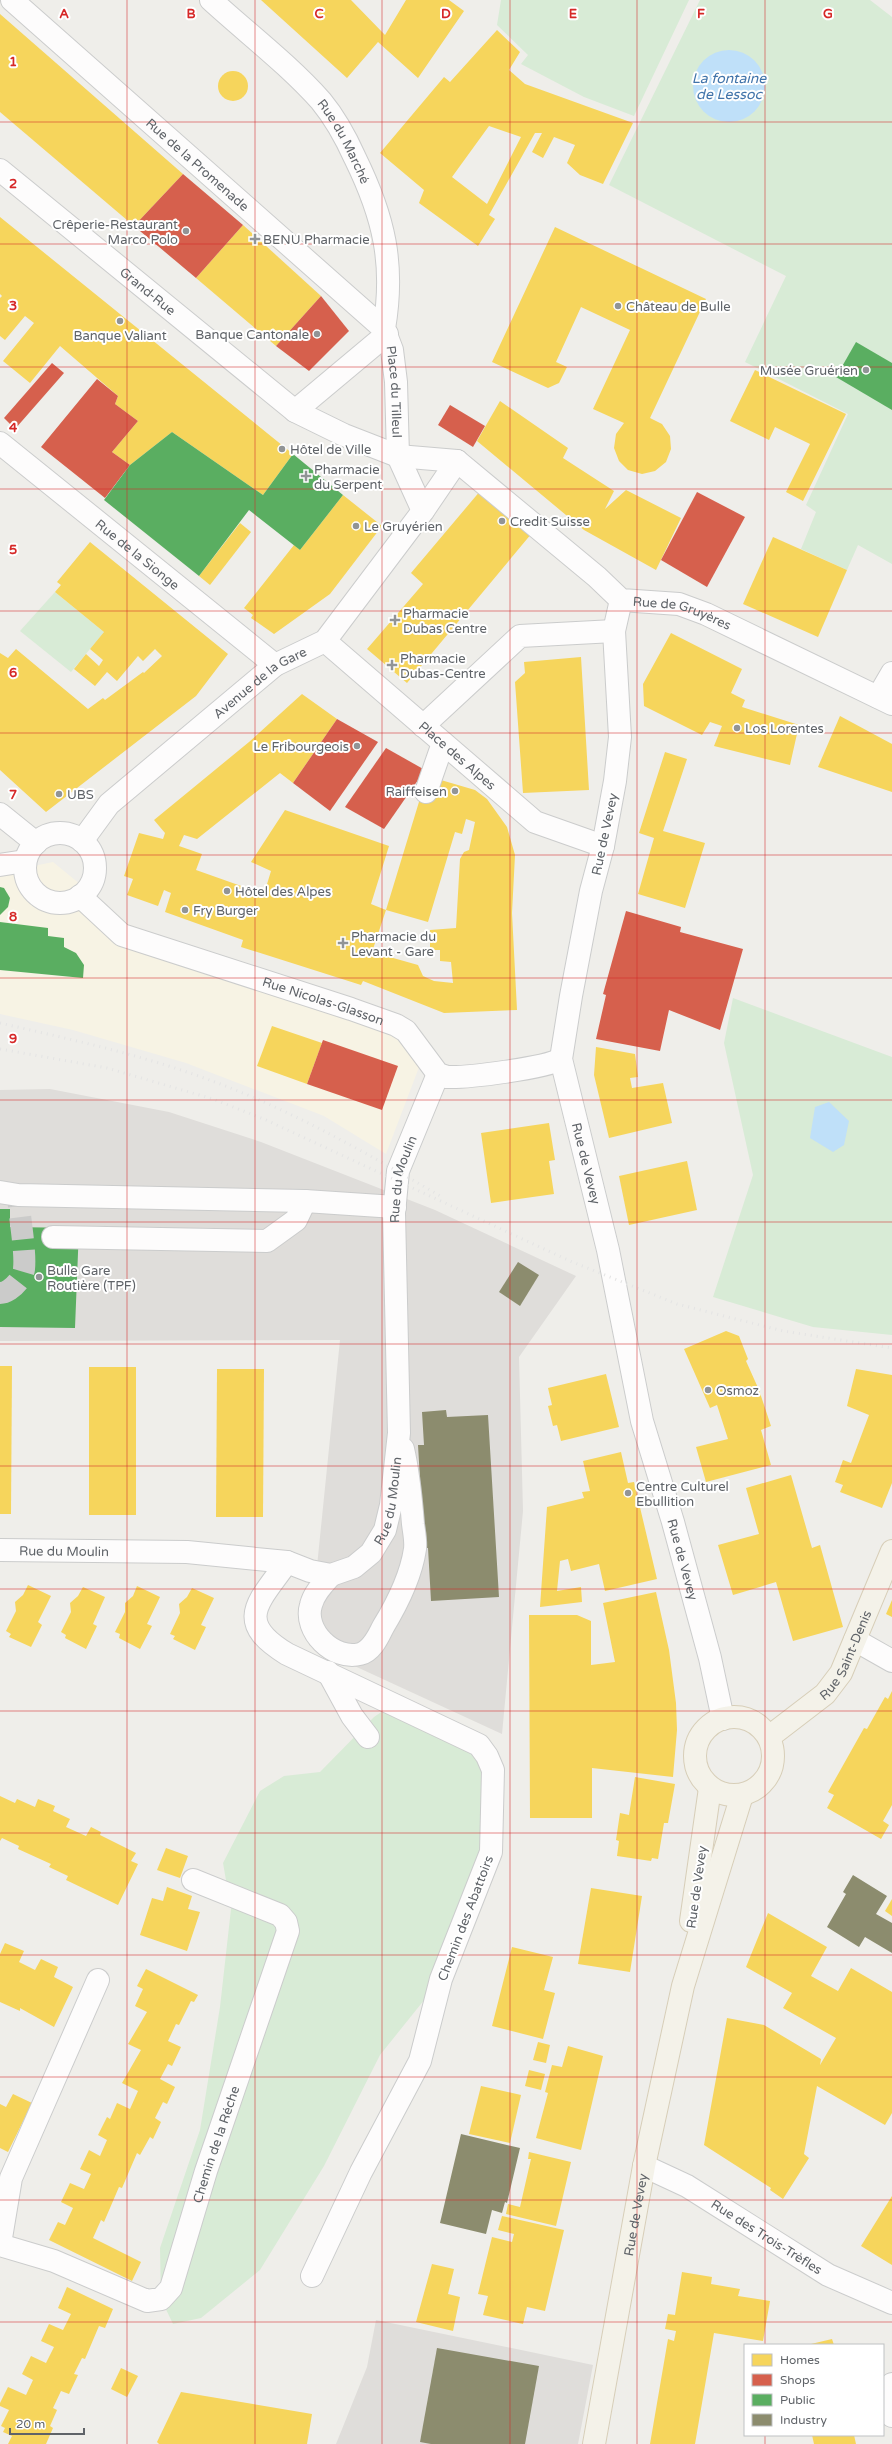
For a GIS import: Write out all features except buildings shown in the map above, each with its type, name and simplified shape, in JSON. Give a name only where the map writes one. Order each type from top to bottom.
[{"type":"main road","name":"Rue Saint-Denis","points":[[769,1737],[825,1694],[841,1672],[856,1640],[892,1550]]},
{"type":"main road","points":[[735,1717],[748,1719],[760,1727],[769,1737],[774,1751],[773,1765],[768,1777],[757,1789],[742,1795],[728,1796],[710,1788],[701,1778],[696,1765],[695,1750],[701,1734],[712,1724],[723,1719],[735,1717]]},
{"type":"main road","name":"Rue de Vevey","points":[[594,2444],[644,2166],[683,1986],[710,1788]]},
{"type":"main road","name":"Rue de Vevey","points":[[683,1986],[742,1795]]},
{"type":"street","name":"Rue de la Promenade","points":[[12,0],[386,331]]},
{"type":"street","name":"Rue du Marché","points":[[211,0],[306,86],[321,102],[345,137],[361,170],[382,223],[389,278],[386,331]]},
{"type":"street","name":"Grand-Rue","points":[[0,170],[295,411],[344,435],[398,456]]},
{"type":"street","points":[[295,411],[386,331]]},
{"type":"street","name":"Place du Tilleul","points":[[386,331],[392,350],[396,382],[398,456],[423,511]]},
{"type":"street","name":"Rue de la Sionge","points":[[0,443],[275,665]]},
{"type":"street","name":"Place du Tilleul","points":[[398,456],[457,461]]},
{"type":"street","points":[[423,511],[457,461]]},
{"type":"street","name":"Rue de Gruyères","points":[[457,461],[597,577],[621,600],[679,604],[706,614],[885,701]]},
{"type":"street","name":"Avenue de la Gare","points":[[82,841],[110,804],[275,665],[325,641],[423,511]]},
{"type":"street","name":"Rue de Vevey","points":[[621,600],[614,631],[620,737],[603,846],[590,898],[571,996],[561,1059],[608,1250],[642,1421],[673,1522],[708,1651],[723,1719]]},
{"type":"street","points":[[423,726],[520,636],[614,631]]},
{"type":"street","name":"Place des Alpes","points":[[325,641],[535,822],[603,846]]},
{"type":"street","points":[[885,701],[892,673]]},
{"type":"street","points":[[426,792],[443,743]]},
{"type":"street","points":[[0,814],[36,842]]},
{"type":"street","points":[[64,833],[82,841],[89,849],[94,869],[88,889],[80,896],[69,901],[57,903],[46,900],[36,894],[29,885],[25,873],[25,861],[29,851],[36,842],[44,836],[64,833]]},
{"type":"street","points":[[0,865],[25,861]]},
{"type":"street","name":"Rue Nicolas-Glasson","points":[[80,896],[122,935],[396,1025],[406,1031],[438,1074]]},
{"type":"street","points":[[438,1074],[454,1077],[532,1068],[554,1063],[561,1059]]},
{"type":"street","name":"Rue du Moulin","points":[[0,1550],[187,1552],[288,1562],[310,1571],[331,1574],[354,1567],[371,1553],[385,1530],[391,1505],[399,1432],[395,1207],[398,1172],[438,1074]]},
{"type":"street","points":[[6,1195],[305,1200],[395,1207]]},
{"type":"street","points":[[53,1237],[267,1241],[296,1220],[305,1200]]},
{"type":"street","points":[[331,1574],[317,1592],[310,1606],[310,1622],[315,1633],[324,1643],[348,1655],[361,1654],[371,1648],[398,1602],[415,1548],[409,1477],[399,1432]]},
{"type":"street","name":"Chemin des Abattoirs","points":[[288,1562],[265,1593],[255,1612],[255,1623],[260,1633],[271,1644],[287,1654],[328,1672],[479,1745],[487,1756],[493,1770],[491,1852],[441,1978],[420,2061],[361,2172],[312,2276]]},
{"type":"street","points":[[856,1640],[871,1647],[892,1661]]},
{"type":"street","points":[[328,1672],[352,1716],[368,1737]]},
{"type":"street","name":"Chemin de la Réche","points":[[98,1980],[11,2178],[0,2244],[54,2261],[147,2301],[161,2299],[171,2288],[206,2171],[288,1931],[286,1922],[280,1914],[193,1880]]},
{"type":"street","name":"Rue des Trois-Trèfles","points":[[644,2166],[687,2186],[828,2275],[892,2303]]},
{"type":"street","points":[[892,2384],[888,2400],[892,2416]]},
{"type":"shaded area","points":[[53,862],[130,925],[415,1025],[421,1062],[386,1154],[324,1116],[186,1063],[73,1030],[0,1014],[0,873]]},
{"type":"shaded area","points":[[50,1089],[169,1112],[261,1142],[435,1210],[576,1276],[519,1357],[523,1511],[502,1734],[309,1645],[340,1340],[0,1341],[0,1090]]},
{"type":"shaded area","points":[[376,2320],[593,2365],[578,2444],[336,2444],[367,2367]]},
{"type":"green space","points":[[501,0],[689,0],[634,116],[584,97],[521,64],[528,55],[497,25]]},
{"type":"green space","points":[[700,0],[870,0],[892,17],[892,564],[858,545],[847,570],[801,549],[816,512],[806,505],[848,414],[745,362],[786,276],[609,185]]},
{"type":"green space","points":[[55,592],[104,632],[71,672],[20,631]]},
{"type":"green space","points":[[733,998],[892,1057],[892,1335],[813,1327],[713,1297],[753,1175],[724,1043]]},
{"type":"green space","points":[[393,1704],[487,1756],[491,1852],[441,1979],[380,2055],[324,2166],[260,2270],[201,2318],[173,2324],[161,2299],[160,2248],[200,2130],[220,2007],[231,1909],[223,1863],[260,1791],[284,1776],[320,1772],[374,1717]]},
{"type":"water","name":"La fontaine de Lessoc","points":[[729,50],[749,56],[759,66],[765,86],[759,106],[749,116],[729,122],[709,116],[699,106],[693,86],[699,66],[709,56]]},
{"type":"water","points":[[829,1102],[849,1121],[844,1145],[833,1152],[810,1138],[815,1107]]},
{"type":"tunnel","points":[[0,1293],[8,1291],[12,1288],[19,1281],[24,1269],[24,1253],[18,1195]]},
{"type":"railway","points":[[0,1023],[129,1054],[179,1069],[235,1090],[326,1132],[442,1197]]},
{"type":"railway","points":[[0,1049],[107,1068],[213,1099],[266,1120],[570,1261],[677,1304],[783,1331],[892,1348]]},
{"type":"place","name":"Crêperie-Restaurant Marco Polo","points":[[186,231]]},
{"type":"place","name":"BENU Pharmacie","points":[[255,239]]},
{"type":"place","name":"Château de Bulle","points":[[618,306]]},
{"type":"place","name":"Banque Valiant","points":[[120,321]]},
{"type":"place","name":"Banque Cantonale","points":[[317,334]]},
{"type":"place","name":"Musée Gruérien","points":[[866,370]]},
{"type":"place","name":"Hôtel de Ville","points":[[282,449]]},
{"type":"place","name":"Pharmacie du Serpent","points":[[306,476]]},
{"type":"place","name":"Credit Suisse","points":[[502,521]]},
{"type":"place","name":"Le Gruyérien","points":[[356,526]]},
{"type":"place","name":"Pharmacie Dubas Centre","points":[[395,620]]},
{"type":"place","name":"Pharmacie Dubas-Centre","points":[[392,665]]},
{"type":"place","name":"Los Lorentes","points":[[737,728]]},
{"type":"place","name":"Le Fribourgeois","points":[[357,746]]},
{"type":"place","name":"Raiffeisen","points":[[455,791]]},
{"type":"place","name":"UBS","points":[[59,794]]},
{"type":"place","name":"Hôtel des Alpes","points":[[227,891]]},
{"type":"place","name":"Fry Burger","points":[[185,910]]},
{"type":"place","name":"Pharmacie du Levant - Gare","points":[[343,943]]},
{"type":"place","name":"Bulle Gare Routière (TPF)","points":[[39,1277]]},
{"type":"place","name":"Osmoz","points":[[708,1390]]},
{"type":"place","name":"Centre Culturel Ebullition","points":[[628,1493]]}]
